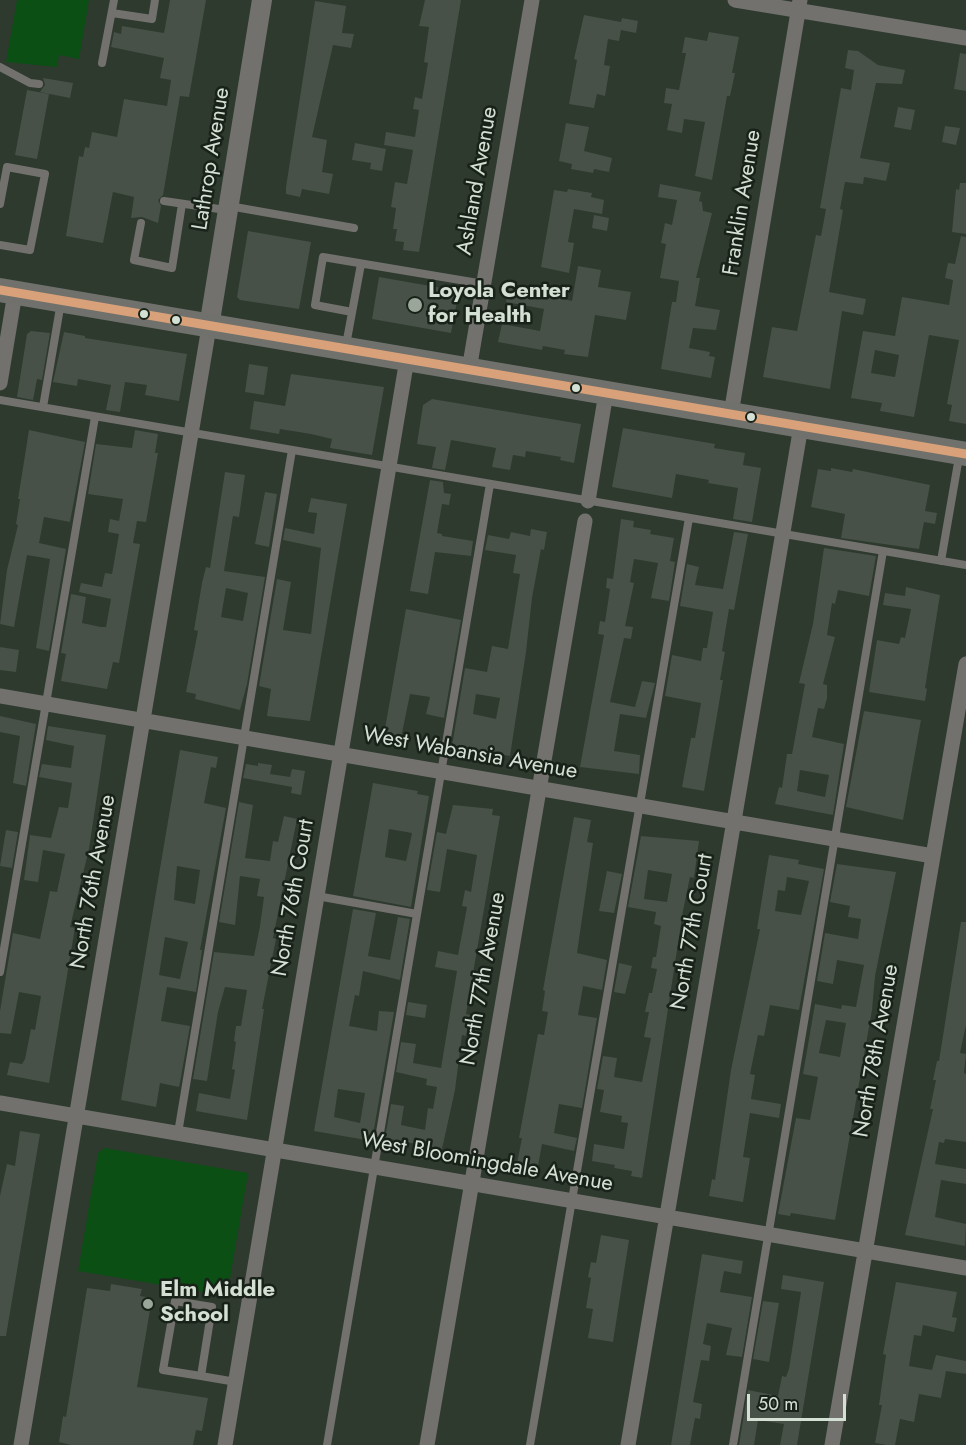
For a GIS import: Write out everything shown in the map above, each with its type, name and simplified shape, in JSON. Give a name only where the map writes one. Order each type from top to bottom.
[{"type":"main road","points":[[8,291],[209,327],[963,453]]},
{"type":"street","name":"Lathrop Avenue","points":[[209,327],[262,0]]},
{"type":"street","name":"Ashland Avenue","points":[[469,370],[531,0]]},
{"type":"street","points":[[735,0],[799,5],[966,38]]},
{"type":"street","name":"Franklin Avenue","points":[[731,414],[799,5]]},
{"type":"street","points":[[0,383],[8,291]]},
{"type":"street","name":"North 76th Avenue","points":[[21,1445],[209,327]]},
{"type":"street","name":"North 76th Court","points":[[225,1445],[407,360]]},
{"type":"street","points":[[588,501],[606,393]]},
{"type":"street","name":"North 77th Court","points":[[628,1445],[801,426]]},
{"type":"street","name":"North 77th Avenue","points":[[427,1445],[585,521]]},
{"type":"street","name":"North 78th Avenue","points":[[832,1445],[966,664]]},
{"type":"street","name":"West Wabansia Avenue","points":[[0,696],[933,856]]},
{"type":"street","name":"West Bloomingdale Avenue","points":[[0,1102],[966,1268]]},
{"type":"lane","points":[[102,63],[114,0]]},
{"type":"lane","points":[[112,13],[152,19],[155,0]]},
{"type":"lane","points":[[0,68],[30,83],[39,84]]},
{"type":"lane","points":[[0,204],[3,175],[7,167],[45,174],[30,250],[0,245]]},
{"type":"lane","points":[[164,201],[228,208],[354,228]]},
{"type":"lane","points":[[141,224],[134,260],[172,268],[182,204]]},
{"type":"lane","points":[[352,312],[315,305],[323,257],[484,284]]},
{"type":"lane","points":[[346,349],[361,264]]},
{"type":"lane","points":[[43,407],[62,301]]},
{"type":"lane","points":[[0,400],[966,565]]},
{"type":"lane","points":[[0,972],[95,417]]},
{"type":"lane","points":[[178,1133],[292,450]]},
{"type":"lane","points":[[941,561],[963,453]]},
{"type":"lane","points":[[327,1445],[490,484]]},
{"type":"lane","points":[[530,1445],[689,518]]},
{"type":"lane","points":[[733,1445],[883,551]]},
{"type":"lane","points":[[317,896],[417,914]]},
{"type":"lane","points":[[201,1376],[212,1307],[175,1301],[164,1370],[236,1382]]},
{"type":"green space","points":[[17,0],[89,0],[79,59],[59,55],[57,67],[6,62]]},
{"type":"green space","points":[[105,1148],[248,1173],[227,1296],[78,1271],[98,1153]]},
{"type":"building","points":[[170,0],[206,0],[189,97],[180,96],[163,195],[158,200],[161,206],[158,223],[142,217],[131,218],[134,197],[113,192],[103,243],[66,236],[79,156],[83,157],[85,147],[89,148],[92,132],[117,137],[124,99],[167,106],[171,80],[160,78],[164,58],[111,47],[114,32],[121,34],[122,26],[164,33]]},
{"type":"building","points":[[425,0],[461,0],[419,252],[403,250],[404,242],[395,241],[397,229],[393,229],[396,208],[391,207],[395,182],[407,184],[413,150],[384,145],[386,132],[415,137],[419,110],[413,109],[415,97],[422,99],[428,63],[424,62],[429,27],[419,26]]},
{"type":"building","points":[[315,1],[346,6],[342,33],[354,34],[351,48],[333,45],[312,137],[327,140],[322,172],[333,174],[329,194],[302,189],[300,197],[286,194],[286,187]]},
{"type":"building","points":[[584,15],[621,22],[622,18],[638,21],[636,33],[621,30],[619,41],[608,39],[604,65],[610,66],[605,96],[597,94],[594,108],[569,104],[577,60],[574,59]]},
{"type":"building","points":[[709,32],[739,37],[732,73],[735,73],[730,96],[727,96],[712,180],[695,176],[705,122],[684,119],[682,133],[667,130],[672,104],[664,103],[666,88],[679,90],[686,53],[682,53],[685,37],[707,41]]},
{"type":"building","points":[[848,50],[858,51],[878,65],[905,70],[902,84],[876,83],[860,158],[890,163],[886,181],[864,177],[863,184],[845,182],[840,209],[843,210],[829,292],[866,299],[863,315],[842,311],[830,389],[763,377],[772,327],[797,331],[816,235],[821,236],[826,209],[820,208],[841,88],[851,90],[854,70],[845,68]]},
{"type":"building","points":[[960,53],[966,54],[966,91],[954,89]]},
{"type":"building","points":[[43,78],[73,83],[70,98],[40,92],[45,85]]},
{"type":"building","points":[[27,90],[49,94],[37,159],[15,155]]},
{"type":"building","points":[[898,107],[915,110],[911,130],[894,127]]},
{"type":"building","points":[[566,123],[589,127],[584,151],[612,158],[609,172],[594,169],[593,173],[571,169],[572,164],[559,161]]},
{"type":"building","points":[[945,126],[960,128],[956,145],[942,142]]},
{"type":"building","points":[[355,143],[386,149],[382,171],[370,169],[371,163],[352,160]]},
{"type":"building","points":[[960,183],[966,183],[966,234],[952,232],[956,189],[959,190]]},
{"type":"building","points":[[660,184],[701,192],[699,201],[702,202],[703,211],[712,213],[696,278],[700,278],[695,306],[720,310],[716,330],[693,328],[689,348],[710,352],[709,356],[715,357],[711,378],[661,369],[672,302],[676,302],[679,281],[660,278],[666,244],[661,243],[665,223],[672,225],[677,200],[658,197]]},
{"type":"building","points":[[568,189],[592,193],[591,197],[604,200],[602,214],[574,209],[568,242],[574,243],[569,273],[541,267],[554,190],[567,192]]},
{"type":"building","points":[[594,215],[609,218],[607,231],[592,228]]},
{"type":"building","points":[[248,231],[311,242],[299,309],[240,300],[237,297]]},
{"type":"building","points":[[961,236],[966,237],[966,424],[949,421],[952,405],[947,404],[959,340],[929,335],[914,417],[880,411],[882,403],[851,398],[863,331],[895,336],[902,297],[949,305],[953,280],[945,278],[948,263],[955,264]],"holes":[[[875,350],[899,355],[895,377],[871,373]]]},
{"type":"building","points":[[578,266],[601,270],[598,287],[631,292],[626,320],[595,315],[588,357],[564,354],[565,350],[543,346],[542,350],[498,342],[502,324],[540,331],[544,309],[506,302],[509,286],[572,301]]},
{"type":"building","name":"Loyola Center for Health","points":[[379,277],[459,291],[451,333],[372,319]]},
{"type":"building","points":[[31,331],[50,333],[42,380],[37,379],[33,400],[17,397],[27,334]]},
{"type":"building","points":[[64,332],[85,336],[85,338],[187,354],[179,401],[145,395],[147,385],[125,382],[120,412],[106,410],[111,385],[78,379],[77,386],[53,382]]},
{"type":"building","points":[[249,364],[268,367],[264,395],[245,392]]},
{"type":"building","points":[[291,374],[384,387],[372,455],[330,448],[332,439],[311,434],[280,429],[279,434],[250,429],[254,401],[285,406]]},
{"type":"building","points":[[432,399],[581,424],[574,463],[560,460],[561,457],[526,451],[525,457],[513,455],[510,470],[492,467],[496,448],[451,440],[445,470],[432,468],[436,447],[417,444],[423,405]]},
{"type":"building","points":[[623,428],[715,444],[714,448],[745,453],[743,465],[761,468],[752,522],[733,519],[738,488],[708,483],[709,480],[676,474],[672,498],[612,487]]},
{"type":"building","points":[[29,430],[85,442],[70,522],[44,517],[39,543],[66,549],[49,651],[36,648],[50,559],[27,555],[14,627],[0,624],[7,570],[18,525],[16,524],[20,499],[18,499]]},
{"type":"building","points":[[135,430],[158,434],[155,453],[158,453],[146,522],[137,521],[133,543],[140,544],[119,663],[113,662],[107,689],[61,681],[66,654],[61,653],[71,594],[86,597],[82,623],[101,627],[106,627],[111,599],[79,592],[81,583],[102,587],[105,573],[112,574],[119,534],[108,532],[110,519],[119,521],[123,499],[88,494],[96,444],[132,448]]},
{"type":"building","points":[[831,468],[852,472],[853,469],[930,485],[925,511],[937,513],[935,524],[924,522],[919,549],[841,538],[845,514],[811,507],[818,469],[831,471]]},
{"type":"building","points":[[225,472],[245,475],[239,517],[233,516],[224,571],[265,577],[247,684],[240,710],[195,699],[196,694],[186,692],[198,631],[194,630],[202,583],[206,567],[210,568]],"holes":[[[226,588],[248,593],[243,621],[221,617]]]},
{"type":"building","points":[[430,480],[443,482],[444,493],[451,494],[449,505],[442,504],[437,533],[442,536],[473,541],[471,556],[435,552],[428,594],[410,591]]},
{"type":"building","points":[[265,492],[277,494],[269,547],[255,544]]},
{"type":"building","points":[[311,498],[347,504],[310,721],[267,716],[271,689],[259,686],[277,579],[291,582],[283,630],[311,634],[321,548],[283,540],[285,528],[314,534],[317,513],[308,512]]},
{"type":"building","points":[[621,519],[634,521],[633,527],[651,530],[650,534],[674,538],[670,561],[675,562],[669,601],[651,598],[658,563],[634,559],[630,582],[634,583],[625,626],[633,627],[631,639],[624,638],[610,702],[635,707],[642,681],[655,683],[646,718],[620,714],[614,751],[640,755],[639,774],[580,767],[604,635],[598,634],[600,621],[605,622],[610,589],[606,588],[607,578],[613,579]]},
{"type":"building","points":[[531,529],[547,532],[544,550],[541,549],[532,598],[510,756],[452,746],[465,668],[487,672],[492,646],[508,649],[520,574],[513,573],[516,555],[485,550],[488,535],[509,539],[511,532],[530,536]],"holes":[[[476,694],[500,698],[496,719],[473,714]]]},
{"type":"building","points":[[734,532],[748,534],[734,610],[729,609],[722,651],[725,652],[720,680],[723,680],[704,791],[682,787],[691,738],[695,738],[701,703],[665,696],[672,655],[701,661],[703,648],[707,648],[713,612],[680,606],[687,564],[699,567],[695,585],[723,589]]},
{"type":"building","points":[[824,548],[876,556],[869,596],[838,590],[835,604],[832,603],[827,635],[835,637],[823,684],[827,685],[827,698],[824,709],[818,708],[812,737],[844,744],[833,815],[775,804],[779,787],[782,788],[787,754],[792,754],[805,684],[799,683],[813,624]],"holes":[[[800,770],[829,775],[825,797],[797,791]]]},
{"type":"building","points":[[906,587],[940,595],[925,688],[927,689],[925,701],[869,692],[877,640],[899,644],[901,637],[905,638],[911,609],[883,605],[885,593],[905,596]]},
{"type":"building","points":[[406,609],[461,620],[444,718],[426,714],[430,697],[410,694],[400,743],[383,740]]},
{"type":"building","points":[[0,647],[19,650],[16,672],[0,670]]},
{"type":"building","points":[[864,711],[921,720],[903,820],[846,807]]},
{"type":"building","points":[[0,716],[36,724],[26,786],[13,783],[20,736],[0,732]]},
{"type":"building","points":[[48,726],[106,735],[89,849],[70,927],[75,928],[49,1083],[7,1075],[10,1062],[22,1064],[25,1059],[31,1029],[35,1030],[41,996],[19,992],[11,1034],[0,1033],[0,1011],[13,933],[40,939],[50,891],[57,892],[65,854],[43,850],[38,882],[24,880],[30,835],[51,838],[59,807],[68,808],[72,783],[39,777],[42,764],[71,768],[74,746],[46,740]]},
{"type":"building","points":[[180,750],[218,757],[216,768],[211,767],[204,803],[226,808],[200,950],[202,950],[196,992],[167,987],[161,1021],[190,1026],[179,1087],[160,1083],[156,1107],[121,1100]],"holes":[[[177,866],[200,870],[195,904],[174,900]],[[165,937],[188,942],[180,979],[159,975]]]},
{"type":"building","points":[[258,763],[272,765],[270,774],[290,777],[292,769],[305,771],[301,795],[291,793],[292,787],[243,778],[246,764],[258,766]]},
{"type":"building","points":[[373,783],[418,791],[417,794],[429,796],[411,907],[353,896]],"holes":[[[389,829],[412,833],[406,861],[385,857]]]},
{"type":"building","points":[[239,802],[253,805],[245,858],[270,861],[273,841],[278,842],[284,816],[297,819],[273,938],[276,939],[262,1009],[264,1009],[247,1120],[196,1111],[199,1093],[230,1099],[235,1070],[232,1069],[236,1026],[241,1026],[247,990],[225,987],[218,1012],[207,1081],[193,1079],[214,952],[254,956],[260,926],[264,897],[257,896],[260,879],[240,876],[235,925],[219,922]]},
{"type":"building","points":[[453,805],[493,809],[492,815],[500,816],[466,1014],[470,1015],[466,1036],[462,1035],[455,1090],[442,1149],[385,1138],[391,1104],[404,1106],[401,1125],[425,1130],[428,1108],[433,1109],[437,1087],[426,1085],[427,1079],[396,1072],[401,1042],[416,1044],[413,1063],[441,1068],[457,971],[435,967],[438,951],[458,955],[467,907],[462,906],[465,890],[471,892],[477,855],[447,849],[440,892],[427,890],[437,832],[446,834]]},
{"type":"building","points":[[574,817],[591,820],[587,842],[593,843],[577,953],[607,960],[602,990],[583,986],[578,1015],[597,1018],[582,1108],[559,1104],[554,1133],[577,1138],[574,1151],[542,1144],[538,1166],[517,1163],[522,1138],[519,1138],[538,1034],[544,1035],[548,1012],[542,1011],[545,991],[543,990]]},
{"type":"building","points":[[6,830],[18,832],[12,868],[0,866]]},
{"type":"building","points":[[641,836],[699,841],[694,878],[690,877],[683,911],[642,1178],[631,1176],[632,1171],[614,1168],[615,1165],[592,1161],[594,1144],[624,1149],[628,1123],[621,1122],[622,1116],[600,1112],[604,1090],[597,1089],[603,1056],[617,1058],[614,1077],[642,1082],[651,1038],[644,1037],[649,1012],[645,1012],[657,969],[651,968],[653,957],[656,957],[661,926],[654,924],[656,912],[628,907]],"holes":[[[648,870],[672,874],[667,902],[644,899]]]},
{"type":"building","points":[[769,855],[799,860],[798,864],[824,869],[799,1010],[770,1005],[764,1036],[758,1035],[750,1074],[755,1075],[751,1099],[781,1104],[779,1118],[750,1113],[743,1157],[750,1158],[743,1202],[709,1196],[712,1179],[715,1180],[731,1070],[760,929],[757,929]],"holes":[[[787,877],[809,881],[801,915],[775,911],[778,890],[785,891]]]},
{"type":"building","points":[[837,864],[896,872],[875,976],[872,1010],[835,1220],[791,1213],[790,1216],[778,1214],[796,1118],[810,1120],[818,1077],[803,1074],[815,1004],[841,1009],[842,1005],[856,1007],[864,965],[837,960],[833,984],[817,981],[825,933],[858,939],[861,919],[848,917],[850,906],[830,902]],"holes":[[[826,1020],[846,1023],[840,1057],[819,1053]]]},
{"type":"building","points":[[607,871],[622,874],[614,913],[599,911]]},
{"type":"building","points":[[353,909],[376,913],[368,956],[390,960],[398,917],[410,919],[400,980],[363,971],[359,996],[355,995],[349,1026],[377,1031],[379,1011],[394,1012],[372,1141],[314,1131]],"holes":[[[338,1089],[365,1093],[360,1123],[334,1117]]]},
{"type":"building","points":[[961,922],[966,922],[966,1025],[960,1053],[966,1054],[964,1073],[966,1074],[966,1142],[945,1139],[944,1143],[939,1142],[935,1164],[966,1169],[966,1184],[941,1180],[935,1217],[966,1224],[965,1246],[905,1235],[933,1109],[930,1109],[936,1080],[933,1080],[937,1061],[939,1061]]},
{"type":"building","points":[[619,963],[632,966],[625,994],[614,992]]},
{"type":"building","points":[[408,1002],[427,1005],[425,1018],[406,1015]]},
{"type":"building","points":[[20,1131],[40,1134],[6,1336],[0,1336],[0,1196],[7,1164],[15,1166]]},
{"type":"building","points":[[601,1235],[629,1240],[613,1342],[588,1338],[593,1309],[586,1308],[591,1278],[588,1277],[591,1262],[596,1263]]},
{"type":"building","points":[[702,1254],[743,1261],[741,1274],[724,1271],[720,1292],[752,1297],[742,1357],[726,1355],[732,1328],[707,1323],[703,1344],[711,1346],[709,1361],[701,1360],[693,1402],[702,1404],[700,1419],[695,1418],[690,1445],[671,1445]]},
{"type":"building","points":[[783,1275],[824,1282],[797,1445],[780,1445],[784,1424],[758,1420],[754,1445],[739,1445],[748,1390],[778,1396],[782,1376],[786,1377],[789,1369],[801,1292],[781,1289]]},
{"type":"building","points":[[896,1282],[957,1292],[952,1317],[957,1318],[954,1332],[923,1325],[921,1336],[914,1335],[909,1366],[932,1370],[936,1355],[966,1361],[966,1374],[946,1371],[941,1398],[919,1394],[914,1422],[900,1419],[895,1445],[887,1445],[875,1443],[882,1405],[879,1405],[886,1355],[883,1354]]},
{"type":"building","points":[[111,1284],[142,1289],[140,1296],[152,1298],[137,1387],[208,1398],[202,1431],[196,1430],[193,1445],[71,1445],[59,1442],[63,1416],[66,1417],[87,1288],[110,1291]]},
{"type":"building","points":[[763,1301],[779,1303],[769,1362],[753,1359]]},
{"type":"transit line","points":[[0,290],[966,454]]},
{"type":"place","name":"Loyola Center for Health","points":[[415,305]]},
{"type":"place","name":"Elm Middle School","points":[[148,1304]]}]
